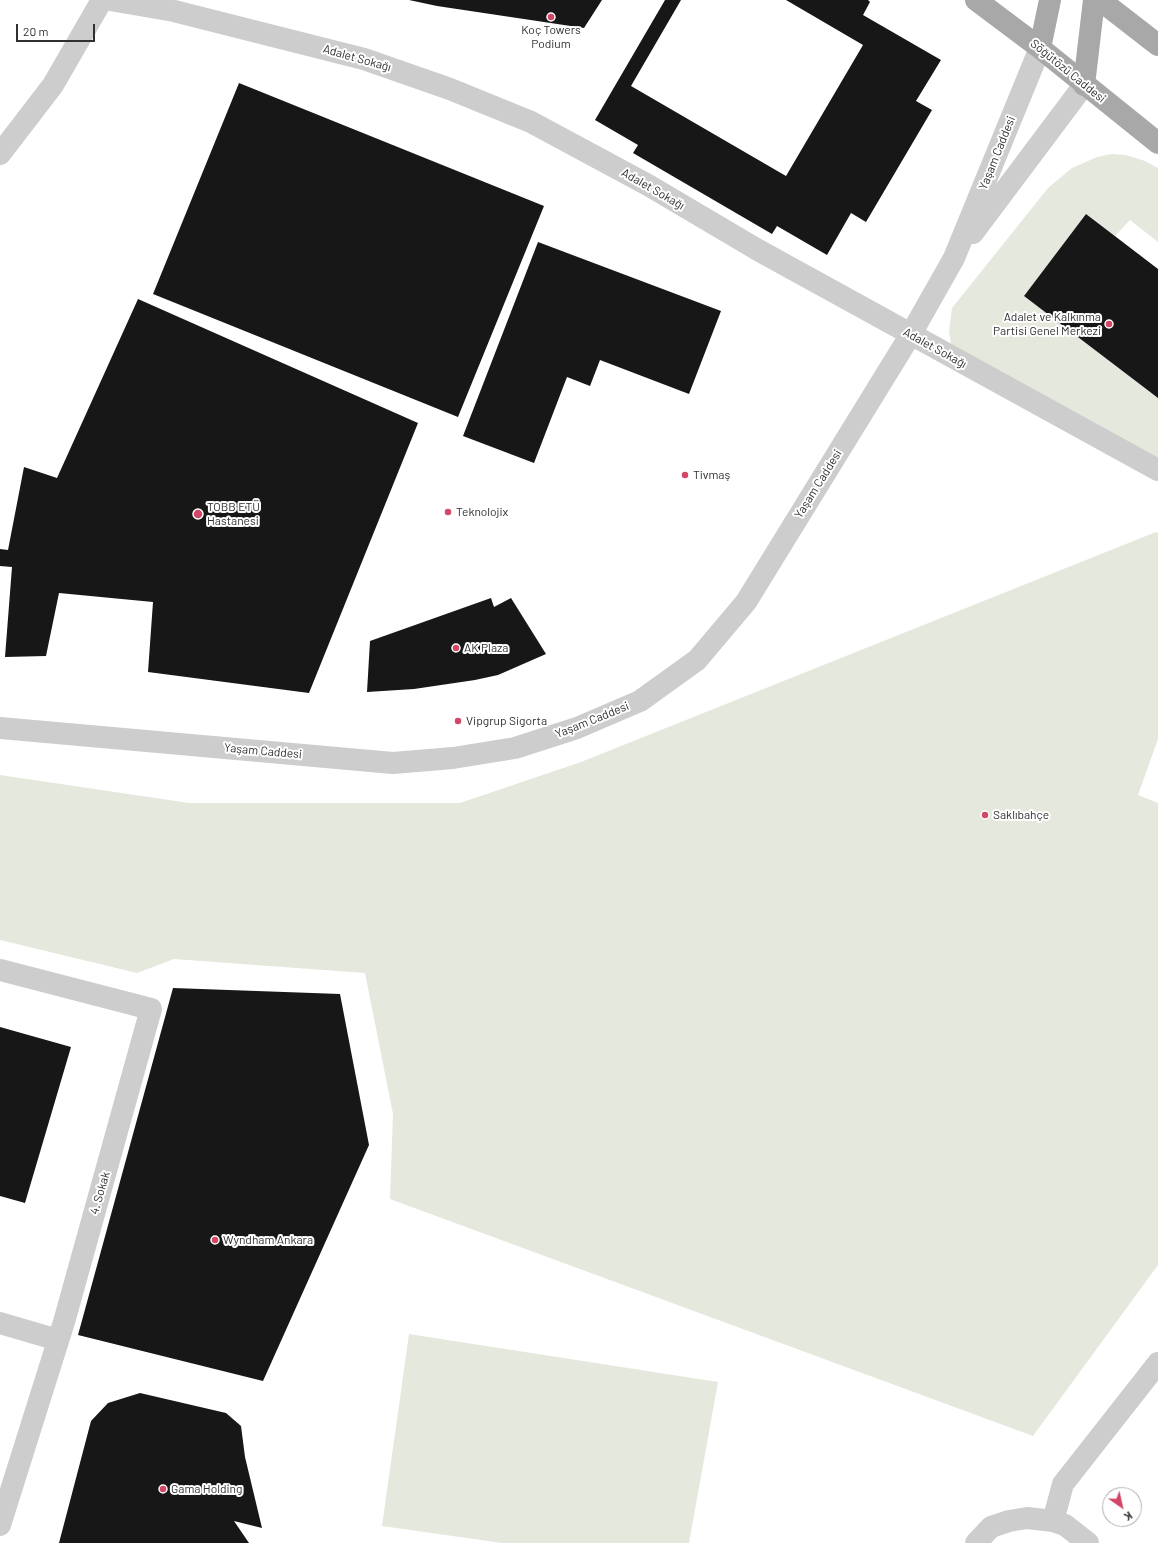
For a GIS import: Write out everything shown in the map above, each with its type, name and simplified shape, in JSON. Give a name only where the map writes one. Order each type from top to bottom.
[{"type":"main road","name":"Söğütözü Caddesi","points":[[976,0],[1040,48],[1084,85],[1158,143]]},
{"type":"main road","points":[[1040,48],[1050,0]]},
{"type":"main road","points":[[1084,85],[1094,0]]},
{"type":"main road","points":[[1100,0],[1158,45]]},
{"type":"street","points":[[0,154],[53,85],[102,0]]},
{"type":"street","name":"Adalet Sokağı","points":[[110,0],[174,11],[364,59],[450,88],[531,122],[648,185],[765,254],[1158,470]]},
{"type":"street","name":"Yaşam Caddesi","points":[[0,728],[393,763],[453,758],[515,748],[577,728],[640,701],[697,660],[746,602],[911,334],[954,258],[1040,48]]},
{"type":"street","name":"Yaşam Caddesi","points":[[954,258],[1084,85]]},
{"type":"street","name":"4. Sokak","points":[[0,970],[151,1009],[58,1340],[0,1525]]},
{"type":"street","points":[[0,1323],[58,1340]]},
{"type":"street","points":[[1053,1521],[1063,1484],[1158,1363]]},
{"type":"street","points":[[976,1543],[991,1527],[1008,1521],[1027,1518],[1053,1521],[1065,1525],[1088,1543]]},
{"type":"shaded area","points":[[1112,154],[1126,155],[1145,161],[1158,168],[1158,242],[1130,220],[1115,236],[1086,214],[1024,296],[1158,398],[1158,459],[951,344],[949,332],[952,308],[1048,188],[1072,168],[1097,157]]},
{"type":"shaded area","points":[[1156,532],[1158,533],[1158,739],[1138,795],[1158,803],[1158,1265],[1033,1436],[390,1199],[393,1114],[365,973],[174,959],[137,973],[0,940],[0,775],[189,803],[460,803],[581,762]]},
{"type":"shaded area","points":[[409,1334],[718,1382],[689,1543],[502,1543],[382,1526]]},
{"type":"building","name":"Koç Towers Podium","points":[[409,0],[602,0],[584,28],[437,6]]},
{"type":"building","points":[[665,0],[681,0],[631,86],[786,176],[863,45],[786,0],[868,0],[870,2],[863,15],[941,60],[916,101],[932,110],[866,222],[851,213],[827,255],[777,226],[772,234],[633,153],[638,145],[595,120]]},
{"type":"building","points":[[239,83],[544,206],[458,417],[153,294]]},
{"type":"building","name":"Adalet ve Kalkınma Partisi Genel Merkezi","points":[[1086,214],[1158,269],[1158,398],[1024,296]]},
{"type":"building","points":[[538,242],[721,311],[689,394],[600,360],[590,386],[567,377],[534,463],[463,436]]},
{"type":"building","name":"TOBB ETÜ Hastanesi","points":[[138,299],[418,423],[309,693],[148,672],[153,602],[59,593],[46,656],[5,657],[12,567],[0,566],[0,549],[8,550],[24,467],[57,478]]},
{"type":"building","name":"AK Plaza","points":[[491,598],[494,607],[511,598],[546,654],[498,675],[475,680],[414,689],[367,692],[370,641]]},
{"type":"building","name":"Wyndham Ankara","points":[[173,988],[340,994],[369,1145],[263,1381],[78,1335]]},
{"type":"building","points":[[0,1027],[71,1047],[25,1203],[0,1196]]},
{"type":"building","name":"Gama Holding","points":[[140,1393],[226,1413],[241,1426],[245,1457],[262,1528],[234,1521],[249,1543],[59,1543],[91,1421],[108,1403]]},
{"type":"place","name":"Koç Towers Podium","points":[[551,17]]},
{"type":"place","name":"Adalet ve Kalkınma Partisi Genel Merkezi","points":[[1109,324]]},
{"type":"place","name":"Tivmaş","points":[[685,475]]},
{"type":"place","name":"Teknolojix","points":[[448,512]]},
{"type":"place","name":"TOBB ETÜ Hastanesi","points":[[198,514]]},
{"type":"place","name":"AK Plaza","points":[[456,648]]},
{"type":"place","name":"Vipgrup Sigorta","points":[[458,721]]},
{"type":"place","name":"Saklıbahçe","points":[[985,815]]},
{"type":"place","name":"Wyndham Ankara","points":[[215,1240]]},
{"type":"place","name":"Gama Holding","points":[[163,1489]]}]
